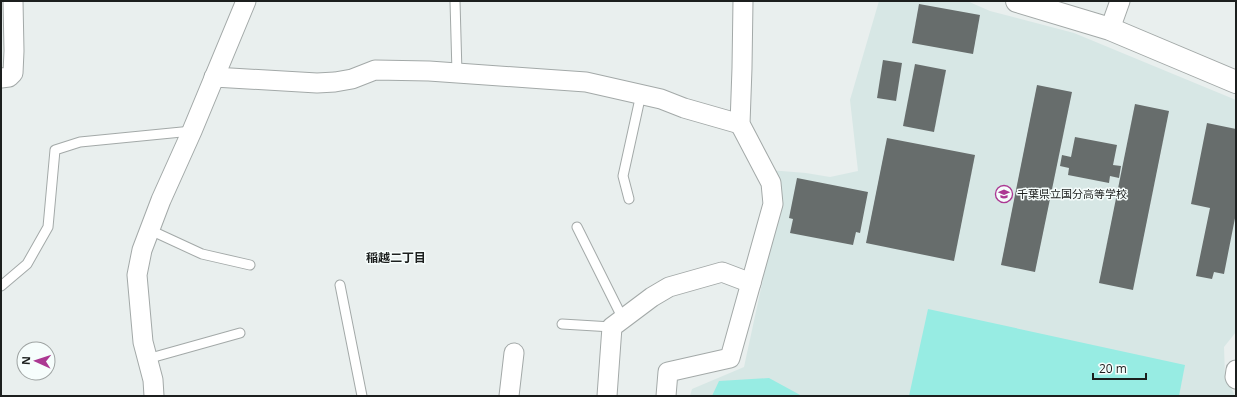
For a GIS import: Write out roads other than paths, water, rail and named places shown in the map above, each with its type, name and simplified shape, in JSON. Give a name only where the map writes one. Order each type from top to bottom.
[{"type":"street","points":[[1,78],[9,77],[13,73],[13,1]]},
{"type":"street","points":[[154,396],[153,380],[143,342],[137,275],[142,250],[246,1]]},
{"type":"street","points":[[666,396],[668,372],[730,358],[773,204],[772,183],[740,124],[743,1]]},
{"type":"street","points":[[1110,29],[1120,1]]},
{"type":"street","points":[[1022,2],[1110,29],[1236,82]]},
{"type":"street","points":[[214,77],[317,83],[352,79],[375,70],[457,73],[586,82],[661,99],[684,108],[740,124]]},
{"type":"street","points":[[606,396],[617,323],[669,287],[699,278],[722,272],[751,283]]},
{"type":"street","points":[[509,396],[514,353]]},
{"type":"street","points":[[1236,370],[1236,379]]},
{"type":"lane","points":[[455,1],[457,73]]},
{"type":"lane","points":[[629,199],[623,176],[641,94]]},
{"type":"lane","points":[[1,286],[27,264],[48,227],[55,150],[80,142],[192,131]]},
{"type":"lane","points":[[562,324],[617,323],[577,227]]},
{"type":"lane","points":[[150,230],[202,254],[250,265]]},
{"type":"lane","points":[[340,285],[362,396]]},
{"type":"lane","points":[[148,359],[240,333]]},
{"type":"place","name":"千葉県立国分高等学校","points":[[1004,194]]},
{"type":"district","name":"稲越二丁目","points":[[396,258]]}]
